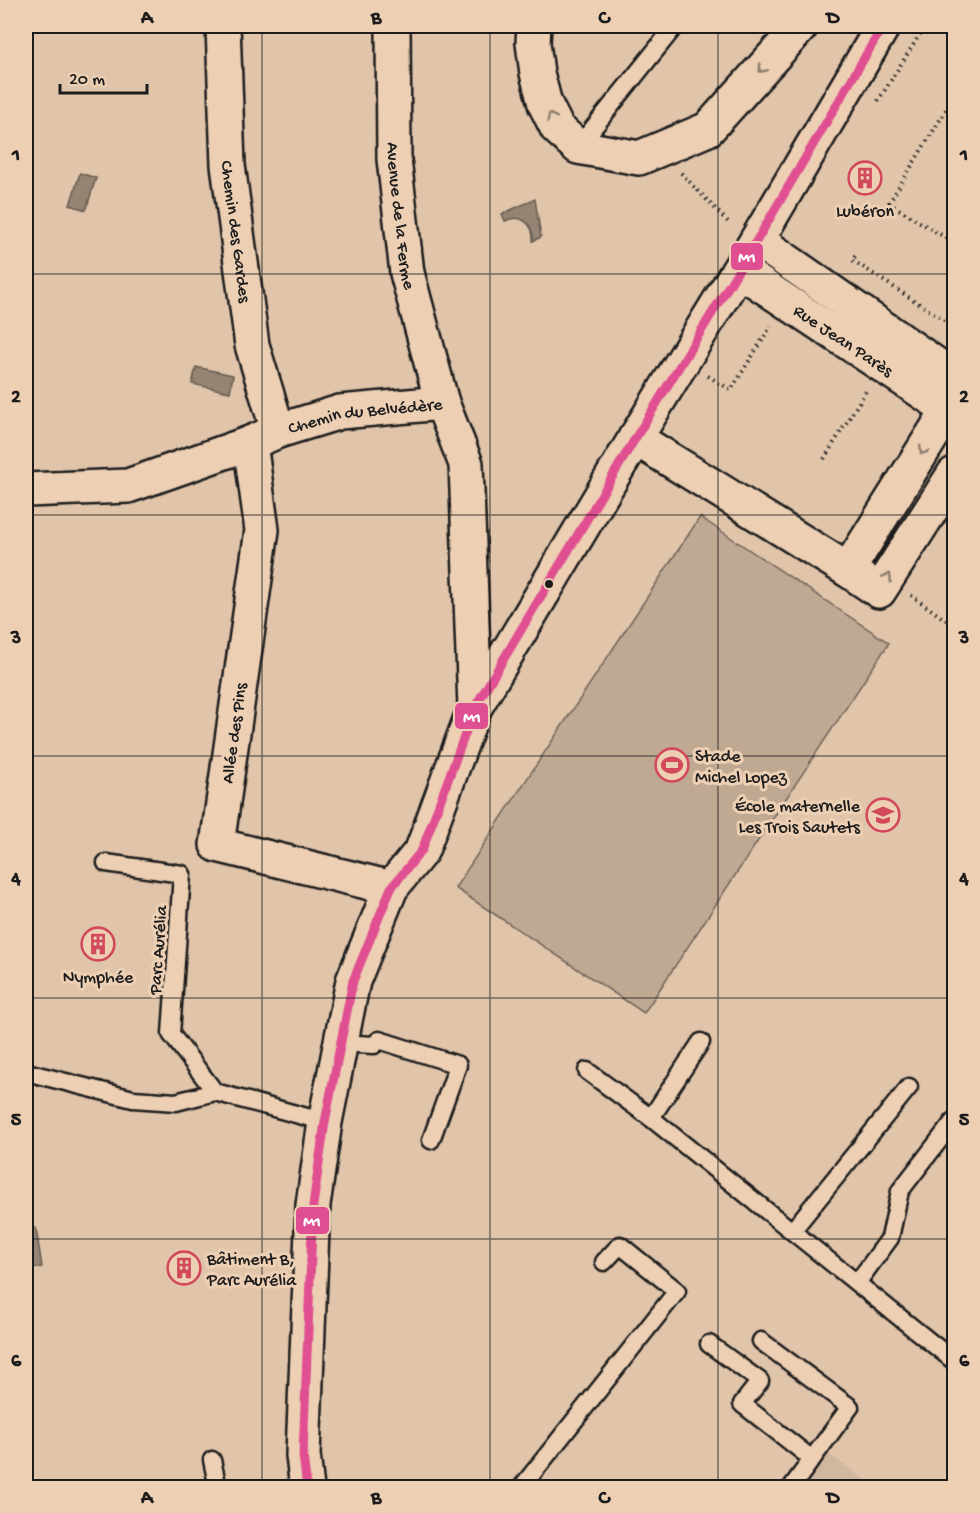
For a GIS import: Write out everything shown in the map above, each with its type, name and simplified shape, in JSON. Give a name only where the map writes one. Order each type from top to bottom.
[{"type":"street","name":"Chemin des Gardes","points":[[223,26],[228,165],[264,437]]},
{"type":"street","name":"Avenue de la Ferme","points":[[393,26],[394,159],[407,273],[442,403]]},
{"type":"street","points":[[534,26],[533,43],[537,73],[545,104],[557,128],[578,147],[639,158],[708,129],[801,26]]},
{"type":"street","points":[[307,1488],[303,1455],[314,1205],[325,1122],[353,981],[391,888],[422,850],[475,707],[635,438],[739,270],[745,234],[883,26]]},
{"type":"street","name":"Rue Jean Parès","points":[[745,234],[954,377]]},
{"type":"street","name":"Rue Jean Parès","points":[[739,270],[882,365],[953,408],[848,570]]},
{"type":"street","name":"Chemin du Belvédère","points":[[26,490],[128,486],[340,412],[442,403],[466,464],[475,707]]},
{"type":"street","name":"Allée des Pins","points":[[264,437],[262,531],[217,845],[391,888]]},
{"type":"street","points":[[635,438],[879,591],[954,474]]},
{"type":"lane","points":[[578,147],[675,26]]},
{"type":"lane","name":"Parc Aurélia","points":[[106,863],[182,874],[171,1034],[215,1092]]},
{"type":"lane","points":[[339,1043],[363,1046],[374,1045],[379,1040],[458,1065],[431,1140]]},
{"type":"lane","points":[[651,1118],[701,1042]]},
{"type":"lane","points":[[587,1071],[651,1118],[954,1361]]},
{"type":"lane","points":[[26,1072],[133,1098],[176,1102],[215,1092],[325,1122]]},
{"type":"lane","points":[[792,1231],[909,1087]]},
{"type":"lane","points":[[857,1283],[890,1238],[900,1191],[954,1121]]},
{"type":"lane","points":[[521,1488],[676,1291],[620,1245],[604,1262]]},
{"type":"lane","points":[[761,1341],[850,1407],[791,1488]]},
{"type":"lane","points":[[709,1344],[760,1381],[742,1404],[812,1459]]},
{"type":"lane","points":[[212,1460],[218,1488]]},
{"type":"path","points":[[885,208],[954,97]]},
{"type":"path","points":[[680,172],[745,234]]},
{"type":"path","points":[[888,203],[954,243]]},
{"type":"path","points":[[855,256],[852,260],[896,285],[951,324],[954,319]]},
{"type":"path","points":[[706,375],[731,390],[786,301]]},
{"type":"path","points":[[824,459],[882,365]]},
{"type":"path","points":[[903,589],[954,626]]},
{"type":"shaded area","points":[[80,173],[96,178],[86,210],[70,205]]},
{"type":"shaded area","points":[[535,199],[541,237],[533,241],[529,225],[516,218],[505,221],[502,214]]},
{"type":"shaded area","points":[[196,367],[233,375],[230,392],[192,384]]},
{"type":"shaded area","name":"Stade Michel Lopez","points":[[700,517],[889,643],[644,1013],[455,888]]},
{"type":"shaded area","points":[[36,1228],[42,1267],[26,1269],[26,1229]]},
{"type":"shaded area","points":[[827,1453],[875,1487],[802,1487]]},
{"type":"transit line","name":"M1","points":[[307,1488],[303,1455],[313,1205],[325,1122],[353,981],[391,888],[422,850],[475,707],[757,240],[883,26]]},
{"type":"place","name":"Lubéron","points":[[865,178]]},
{"type":"place","name":"Stade Michel Lopez","points":[[672,765]]},
{"type":"place","name":"École maternelle Les Trois Sautets","points":[[883,815]]},
{"type":"place","name":"Nymphée","points":[[98,944]]},
{"type":"place","name":"Bâtiment B, Parc Aurélia","points":[[184,1268]]}]
